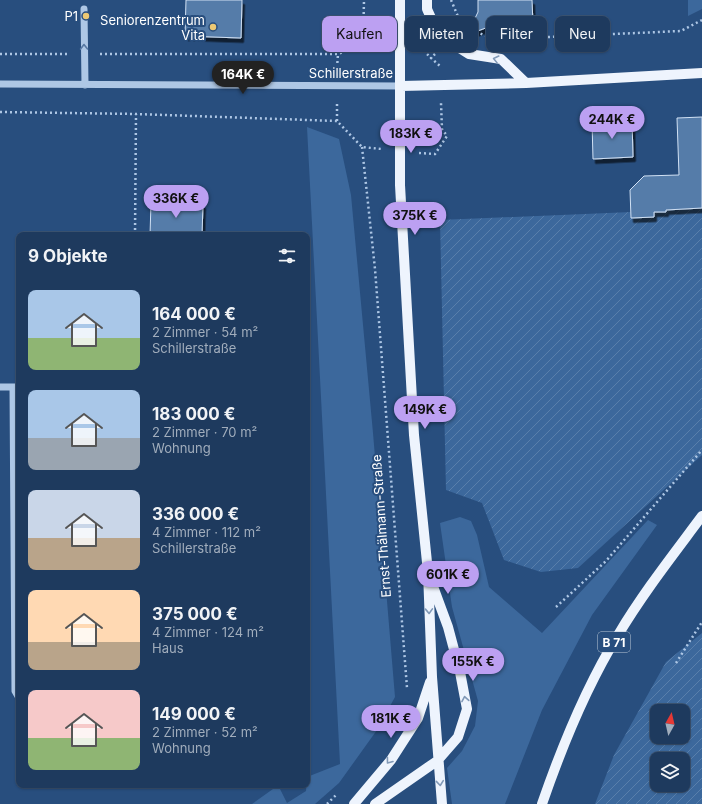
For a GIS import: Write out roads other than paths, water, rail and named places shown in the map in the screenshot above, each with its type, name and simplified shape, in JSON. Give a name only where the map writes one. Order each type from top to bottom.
[{"type":"main road","points":[[400,0],[400,185],[410,367],[420,505],[428,572],[437,761],[442,804]]},
{"type":"main road","points":[[427,0],[427,9],[436,29],[450,42],[469,54],[501,59],[526,82]]},
{"type":"main road","name":"Schillerstraße","points":[[401,86],[526,82],[702,73]]},
{"type":"main road","name":"B 71","points":[[542,804],[558,760],[581,705],[617,636],[655,578],[702,516]]},
{"type":"main road","points":[[375,804],[428,769],[437,761],[458,737],[467,709],[460,672],[448,626],[428,572]]},
{"type":"main road","points":[[354,804],[391,760],[418,718],[432,677]]},
{"type":"street","points":[[84,9],[85,85]]},
{"type":"street","name":"Schillerstraße","points":[[0,84],[401,86]]},
{"type":"street","points":[[0,387],[16,387],[16,693]]},
{"type":"place","name":"P1","points":[[86,16]]},
{"type":"place","name":"Seniorenzentrum Vita","points":[[213,27]]}]
